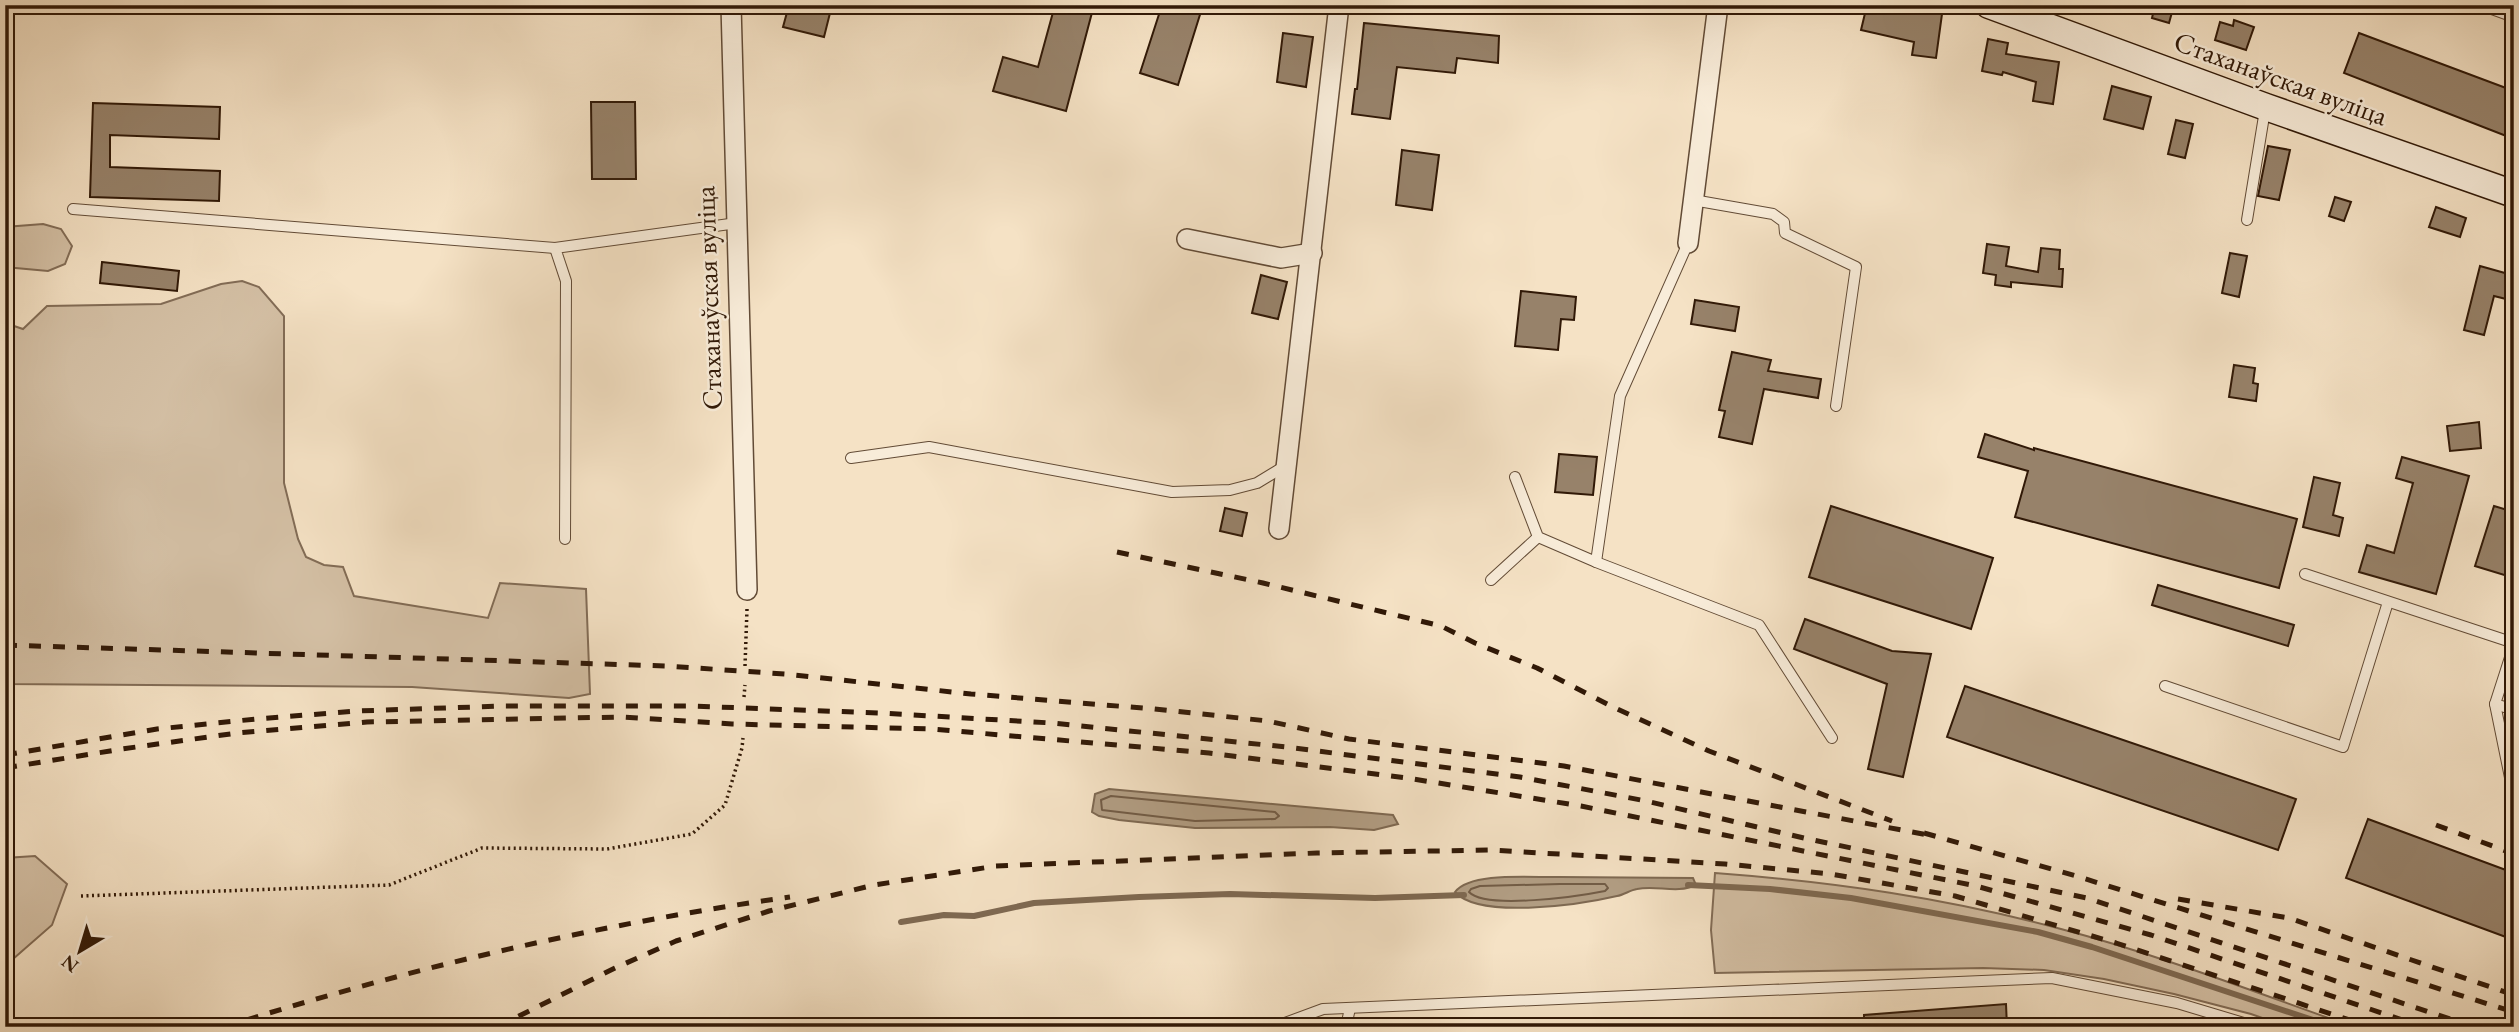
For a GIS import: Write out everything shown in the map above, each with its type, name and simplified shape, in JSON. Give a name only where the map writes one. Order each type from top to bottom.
[{"type":"street","name":"Стаханаўская вуліца","points":[[732,5],[747,590]]},
{"type":"street","points":[[1279,529],[1339,5]]},
{"type":"street","points":[[1688,243],[1718,5]]},
{"type":"street","name":"Стаханаўская вуліца","points":[[1989,5],[2266,107],[2514,194]]},
{"type":"street","points":[[1187,239],[1281,258],[1312,253]]},
{"type":"lane","points":[[2481,5],[2514,18]]},
{"type":"lane","points":[[2247,220],[2266,107]]},
{"type":"lane","points":[[1693,200],[1773,214],[1784,222],[1785,233],[1856,267],[1836,406]]},
{"type":"lane","points":[[73,209],[555,247],[737,223]]},
{"type":"lane","points":[[1596,562],[1620,396],[1688,243]]},
{"type":"lane","points":[[555,247],[566,281],[565,539]]},
{"type":"lane","points":[[851,458],[929,447],[1172,492],[1230,490],[1257,483],[1285,466]]},
{"type":"lane","points":[[1515,477],[1538,537],[1759,625],[1832,738]]},
{"type":"lane","points":[[1491,580],[1538,537]]},
{"type":"lane","points":[[2305,575],[2514,644],[2496,704],[2514,797]]},
{"type":"lane","points":[[2165,686],[2343,747],[2388,602]]},
{"type":"lane","points":[[2496,704],[2514,710]]},
{"type":"lane","points":[[1273,1027],[1323,1009],[2052,978],[2177,1003],[2257,1027]]},
{"type":"lane","points":[[1346,1027],[1350,1008]]},
{"type":"path","points":[[745,666],[747,590]]},
{"type":"path","points":[[744,697],[745,685]]},
{"type":"path","points":[[81,897],[389,884],[482,848],[607,849],[692,834],[725,805],[743,738]]},
{"type":"shaded area","points":[[43,224],[61,229],[72,246],[65,264],[48,271],[5,267],[5,227]]},
{"type":"shaded area","points":[[242,281],[259,287],[284,316],[284,483],[298,539],[306,557],[324,565],[343,567],[354,596],[488,618],[500,583],[586,589],[590,694],[569,698],[412,687],[5,684],[5,581],[11,565],[12,546],[5,511],[5,323],[23,329],[47,306],[161,304],[221,284]]},
{"type":"shaded area","points":[[35,856],[67,884],[52,925],[5,966],[5,858]]},
{"type":"shaded area","points":[[1715,873],[1804,881],[1890,893],[2018,918],[2135,951],[2354,1027],[2288,1027],[2251,1014],[2174,994],[2044,970],[1983,968],[1715,973],[1711,930]]},
{"type":"water","points":[[1109,789],[1393,815],[1398,824],[1374,830],[1330,827],[1195,828],[1119,820],[1092,812],[1095,794]]},
{"type":"water","points":[[1489,878],[1693,878],[1696,885],[1689,888],[1637,889],[1601,899],[1533,908],[1486,906],[1468,901],[1455,892],[1463,885]]},
{"type":"building","points":[[789,5],[832,5],[824,37],[783,27]]},
{"type":"building","points":[[1055,5],[1094,5],[1066,111],[993,91],[1003,57],[1038,67]]},
{"type":"building","points":[[1162,5],[1203,5],[1178,85],[1140,73]]},
{"type":"building","points":[[1867,5],[1942,14],[1936,58],[1912,55],[1914,42],[1861,30]]},
{"type":"building","points":[[2155,5],[2174,5],[2169,23],[2152,18]]},
{"type":"building","points":[[2234,20],[2254,27],[2246,50],[2215,40],[2220,22],[2233,26]]},
{"type":"building","points":[[1364,23],[1499,36],[1498,63],[1457,58],[1455,73],[1397,67],[1390,119],[1352,114]]},
{"type":"building","points":[[1283,33],[1313,37],[1306,87],[1277,82]]},
{"type":"building","points":[[2359,33],[2514,91],[2514,139],[2344,73]]},
{"type":"building","points":[[1988,39],[2008,43],[2006,54],[2059,62],[2053,104],[2033,101],[2036,82],[2003,72],[2002,75],[1982,71]]},
{"type":"building","points":[[2112,86],[2151,97],[2143,129],[2104,119]]},
{"type":"building","points":[[591,102],[635,102],[636,179],[592,179]]},
{"type":"building","points":[[93,103],[220,107],[219,139],[110,135],[110,167],[220,171],[219,201],[90,197]]},
{"type":"building","points":[[2176,120],[2193,124],[2185,158],[2168,154]]},
{"type":"building","points":[[2268,146],[2290,150],[2279,200],[2258,196]]},
{"type":"building","points":[[1402,150],[1439,155],[1432,210],[1396,205]]},
{"type":"building","points":[[2335,197],[2351,202],[2344,221],[2329,216]]},
{"type":"building","points":[[2436,207],[2466,218],[2460,237],[2429,227]]},
{"type":"building","points":[[1987,244],[2009,247],[2006,266],[2038,272],[2041,248],[2060,250],[2062,287],[2011,282],[2011,287],[1995,285],[1996,275],[1983,273]]},
{"type":"building","points":[[2230,253],[2247,256],[2239,297],[2222,293]]},
{"type":"building","points":[[102,262],[179,271],[177,291],[100,283]]},
{"type":"building","points":[[2480,266],[2512,275],[2506,299],[2494,296],[2484,335],[2464,330]]},
{"type":"building","points":[[1261,275],[1287,282],[1278,319],[1252,313]]},
{"type":"building","points":[[1521,291],[1576,297],[1574,320],[1561,319],[1558,350],[1515,346]]},
{"type":"building","points":[[1695,300],[1739,307],[1735,331],[1691,324]]},
{"type":"building","points":[[1732,352],[1771,360],[1768,371],[1821,379],[1818,398],[1764,389],[1752,444],[1719,437],[1725,411],[1719,410]]},
{"type":"building","points":[[2234,365],[2255,368],[2253,383],[2258,384],[2256,401],[2229,397]]},
{"type":"building","points":[[2479,422],[2481,448],[2450,451],[2447,426]]},
{"type":"building","points":[[1985,434],[2034,450],[2297,519],[2279,588],[2015,517],[2028,471],[1978,457]]},
{"type":"building","points":[[1559,454],[1597,457],[1593,495],[1555,492]]},
{"type":"building","points":[[2402,457],[2469,476],[2436,594],[2359,572],[2367,545],[2394,553],[2413,483],[2396,478]]},
{"type":"building","points":[[2314,477],[2340,483],[2333,515],[2343,518],[2339,536],[2303,527]]},
{"type":"building","points":[[1831,506],[1993,558],[1971,629],[1809,577]]},
{"type":"building","points":[[2494,506],[2514,512],[2514,578],[2475,566]]},
{"type":"building","points":[[1225,508],[1247,513],[1242,536],[1220,531]]},
{"type":"building","points":[[2158,585],[2294,625],[2288,646],[2152,605]]},
{"type":"building","points":[[1805,619],[1892,651],[1931,654],[1903,777],[1868,769],[1887,684],[1794,649]]},
{"type":"building","points":[[1965,686],[2296,799],[2278,850],[1947,737]]},
{"type":"building","points":[[2368,819],[2514,873],[2514,940],[2346,878]]},
{"type":"building","points":[[2006,1004],[2007,1027],[1864,1027],[1864,1015]]},
{"type":"waterway","points":[[1688,885],[1770,889],[1851,898],[2038,932],[2092,947],[2334,1027]]},
{"type":"waterway","points":[[901,922],[944,915],[974,916],[1034,903],[1139,897],[1230,894],[1375,898],[1464,895]]},
{"type":"railway","points":[[1117,552],[1263,583],[1441,626],[1537,668],[1709,751],[1892,821]]},
{"type":"railway","points":[[5,645],[666,666],[785,674],[971,694],[1154,709],[1268,721],[1349,739],[1564,766],[1933,836]]},
{"type":"railway","points":[[5,755],[157,729],[256,719],[357,711],[503,706],[690,706],[880,713],[1052,723],[1286,747],[1520,777],[1646,801],[1804,838],[2087,898],[2474,1027]]},
{"type":"railway","points":[[5,768],[237,733],[367,722],[621,717],[732,724],[932,729],[1209,753],[1407,778],[1581,806],[1976,886],[2151,935],[2423,1027]]},
{"type":"railway","points":[[2436,825],[2514,854]]},
{"type":"railway","points":[[1924,833],[2076,876],[2514,1012]]},
{"type":"railway","points":[[497,1027],[676,941],[769,911],[874,885],[996,866],[1317,853],[1491,850],[1725,864],[1831,874],[1955,896],[2116,943],[2371,1027]]},
{"type":"railway","points":[[224,1027],[364,986],[505,950],[647,920],[790,897]]},
{"type":"railway","points":[[2178,899],[2289,918],[2514,995]]}]
